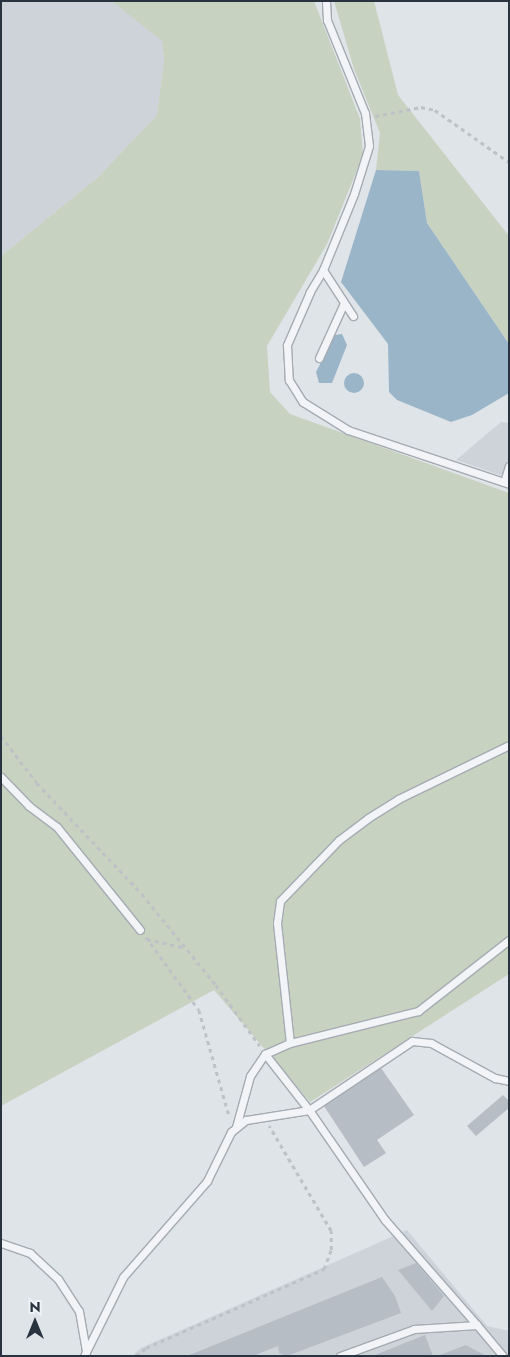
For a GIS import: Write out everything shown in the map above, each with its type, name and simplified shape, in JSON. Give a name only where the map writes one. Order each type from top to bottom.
[{"type":"lane","points":[[326,1],[327,20],[366,118],[369,146],[354,194],[323,270],[310,292],[287,346],[286,364],[295,393],[303,402],[348,430],[506,483],[509,466]]},
{"type":"lane","points":[[323,270],[353,316]]},
{"type":"lane","points":[[319,358],[344,303]]},
{"type":"lane","points":[[290,1042],[277,923],[280,901],[339,840],[368,818],[398,799],[509,746]]},
{"type":"lane","points":[[1,777],[29,806],[57,826],[140,930]]},
{"type":"lane","points":[[85,1354],[123,1276],[207,1181],[236,1127],[250,1076],[265,1054],[290,1042],[418,1011],[509,940]]},
{"type":"lane","points":[[236,1127],[246,1120],[309,1110],[412,1041],[431,1043],[496,1078],[509,1082]]},
{"type":"lane","points":[[265,1054],[309,1110],[385,1220],[503,1356]]},
{"type":"lane","points":[[1,1243],[30,1253],[58,1279],[79,1311],[85,1354]]},
{"type":"lane","points":[[340,1356],[414,1328],[477,1325]]},
{"type":"path","points":[[366,118],[421,107],[435,110],[509,162]]},
{"type":"path","points":[[1,736],[37,783],[142,894],[185,947],[265,1054]]},
{"type":"path","points":[[140,930],[199,1010],[229,1115],[236,1127]]},
{"type":"path","points":[[147,939],[185,947]]},
{"type":"path","points":[[136,1356],[146,1348],[324,1269],[331,1250],[331,1230],[264,1117]]},
{"type":"shaded area","points":[[1,1],[115,1],[162,41],[164,59],[157,115],[97,178],[1,256]]},
{"type":"shaded area","points":[[501,422],[509,423],[509,478],[456,460]]},
{"type":"shaded area","points":[[407,1230],[487,1326],[509,1331],[509,1356],[132,1356],[141,1348]]},
{"type":"green space","points":[[314,1],[360,119],[363,155],[327,244],[267,346],[270,392],[290,414],[509,493],[509,974],[310,1102],[214,990],[1,1106],[1,256],[97,178],[157,115],[164,59],[162,41],[113,2]]},
{"type":"green space","points":[[334,1],[374,1],[398,95],[509,236],[509,344],[427,223],[419,171],[376,170],[380,133],[354,69]]},
{"type":"water","points":[[376,170],[419,171],[427,223],[509,344],[509,393],[472,415],[451,422],[397,400],[389,392],[388,344],[341,282]]},
{"type":"water","points":[[342,334],[347,345],[332,383],[319,383],[316,372],[335,335]]},
{"type":"water","points":[[350,373],[358,373],[364,379],[364,387],[358,393],[350,393],[344,387],[344,379]]},
{"type":"building","points":[[381,1068],[414,1115],[377,1140],[386,1153],[364,1167],[324,1106]]},
{"type":"building","points":[[503,1095],[509,1101],[509,1108],[476,1136],[467,1126]]},
{"type":"building","points":[[416,1263],[444,1296],[432,1311],[398,1270]]},
{"type":"building","points":[[382,1277],[395,1296],[401,1313],[287,1356],[279,1353],[278,1346],[253,1356],[187,1356]]},
{"type":"building","points":[[425,1335],[433,1356],[375,1356],[375,1355]]},
{"type":"building","points":[[466,1345],[486,1356],[440,1356],[440,1355]]}]
